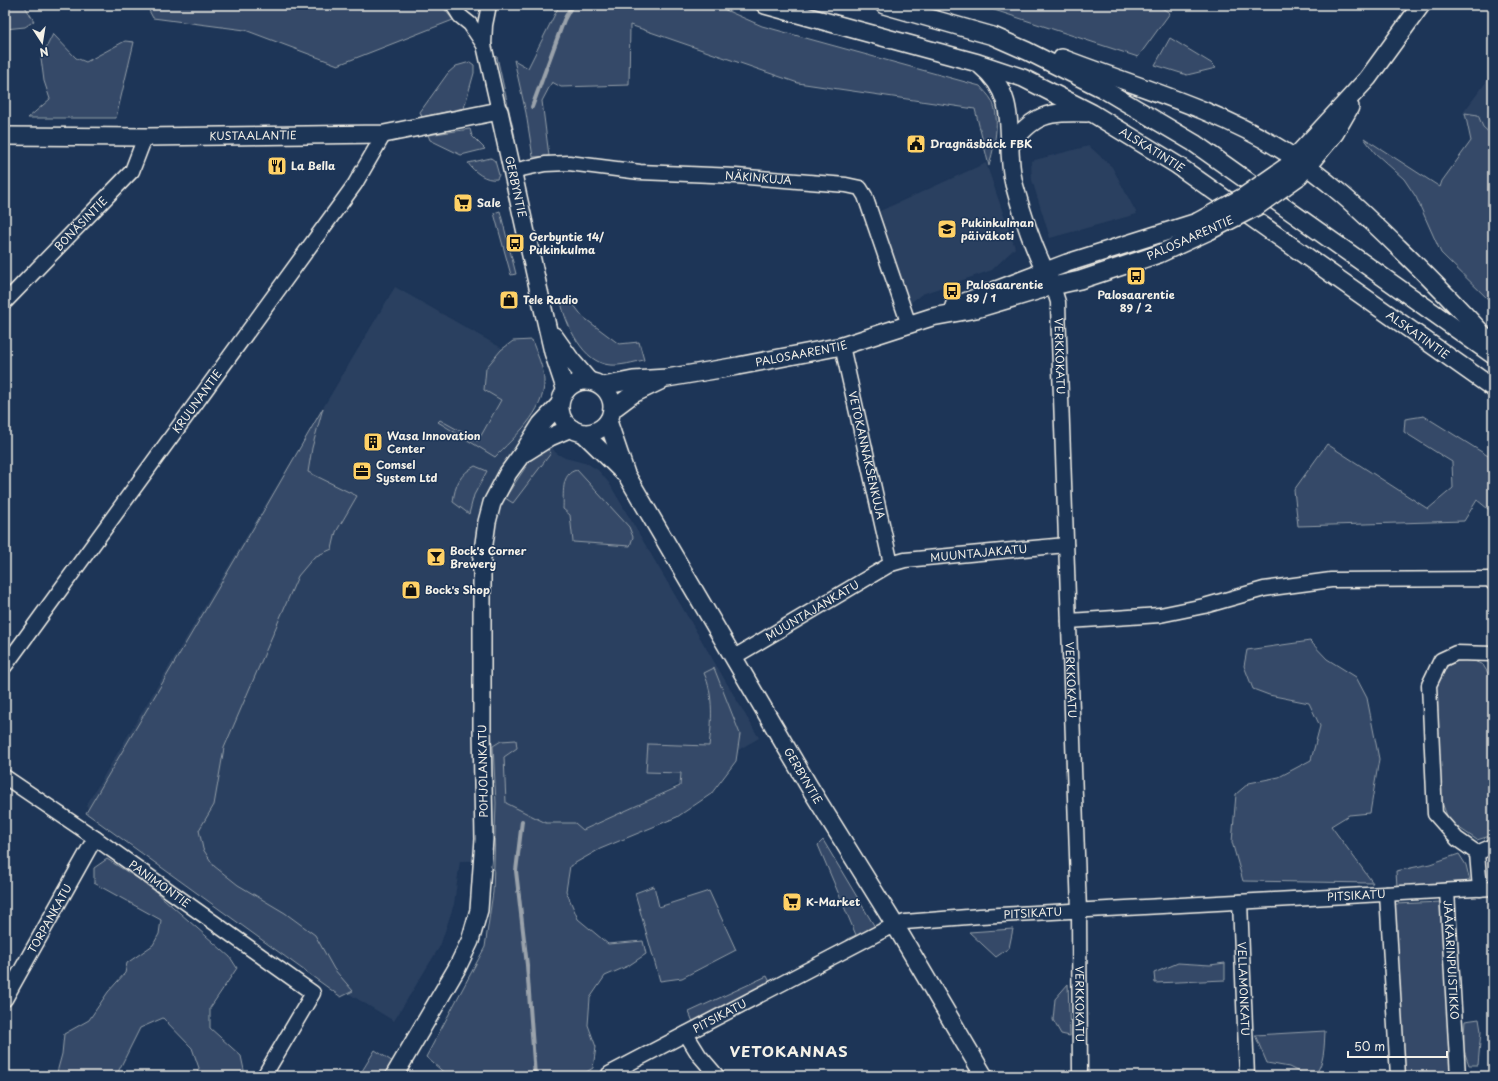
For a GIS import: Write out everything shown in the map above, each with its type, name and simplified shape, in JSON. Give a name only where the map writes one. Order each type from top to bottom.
[{"type":"main road","name":"ALSKATINTIE","points":[[766,5],[978,63],[1023,78],[1092,113],[1177,165],[1493,388]]},
{"type":"main road","points":[[884,5],[1055,55],[1213,114],[1282,150],[1301,162],[1365,214],[1458,306],[1493,345]]},
{"type":"main road","name":"PALOSAARENTIE","points":[[596,384],[668,378],[842,346],[932,317],[976,309],[1049,279],[1080,280],[1159,254],[1203,226],[1256,206],[1301,162],[1329,129],[1421,5]]},
{"type":"main road","points":[[993,36],[1027,51],[1103,89],[1194,143],[1493,355]]},
{"type":"main road","points":[[978,63],[992,74],[999,83],[1004,95],[1008,111],[1010,160],[1014,184],[1035,249],[1049,279]]},
{"type":"main road","name":"KUSTAALANTIE","points":[[5,136],[144,137],[384,134],[499,111]]},
{"type":"main road","name":"GERBYNTIE","points":[[499,111],[563,398]]},
{"type":"main road","points":[[1010,146],[1022,130],[1033,121],[1048,114],[1063,112],[1092,113]]},
{"type":"main road","name":"GERBYNTIE","points":[[548,327],[571,360],[596,384]]},
{"type":"main road","name":"PALOSAARENTIE","points":[[610,415],[633,394],[668,378]]},
{"type":"main road","points":[[580,381],[596,384],[609,393],[610,415],[601,428],[592,432],[577,430],[563,418],[563,398],[572,385],[580,381]]},
{"type":"main road","name":"POHJOLANKATU","points":[[394,1076],[457,968],[470,941],[479,910],[484,839],[482,728],[483,537],[492,503],[508,473],[541,424],[563,398]]},
{"type":"main road","name":"GERBYNTIE","points":[[610,415],[626,474],[810,788],[895,926],[984,1076]]},
{"type":"main road","name":"GERBYNTIE","points":[[577,430],[626,474]]},
{"type":"main road","name":"POHJOLANKATU","points":[[522,454],[550,437],[577,430]]},
{"type":"street","name":"GERBYNTIE","points":[[453,5],[460,16],[470,24],[484,45]]},
{"type":"street","name":"GERBYNTIE","points":[[489,5],[485,25],[484,45],[499,111]]},
{"type":"street","name":"KRUUNANTIE","points":[[5,666],[355,184],[384,134]]},
{"type":"street","name":"BONÄSINTIE","points":[[5,302],[132,171],[144,137]]},
{"type":"street","name":"NÄKINKUJA","points":[[512,171],[545,164],[568,163],[640,172],[760,178],[846,185],[860,188],[865,196],[909,325]]},
{"type":"street","name":"VERKKOKATU","points":[[1049,279],[1058,302],[1079,910],[1080,1076]]},
{"type":"street","name":"VETOKANNAKSENKUJA","points":[[842,346],[891,564]]},
{"type":"street","name":"MUUNTAJAKATU","points":[[891,564],[905,560],[1066,545]]},
{"type":"street","name":"MUUNTAJANKATU","points":[[734,657],[891,564]]},
{"type":"street","points":[[1069,621],[1160,615],[1204,606],[1264,589],[1331,580],[1420,578],[1492,579],[1493,583]]},
{"type":"street","points":[[1486,889],[1477,853],[1457,839],[1435,814],[1429,685],[1441,660],[1456,653],[1493,654]]},
{"type":"street","name":"PANIMONTIE","points":[[5,776],[313,993],[264,1076]]},
{"type":"street","name":"TORPANKATU","points":[[5,999],[95,838]]},
{"type":"street","points":[[1477,853],[1493,846]]},
{"type":"street","name":"PITSIKATU","points":[[609,1074],[905,922],[1079,910],[1486,889]]},
{"type":"street","name":"JÄÄKÄRINPUISTIKKO","points":[[1447,891],[1458,1076]]},
{"type":"street","points":[[1388,894],[1398,1076]]},
{"type":"street","name":"VELLAMONKATU","points":[[1240,902],[1247,1076]]},
{"type":"street","points":[[686,1034],[699,1055],[717,1076]]},
{"type":"shaded area","points":[[5,5],[24,5],[34,21],[25,27],[5,29]]},
{"type":"shaded area","points":[[146,5],[441,5],[453,20],[338,65],[245,30],[153,18]]},
{"type":"shaded area","points":[[549,5],[714,5],[762,26],[980,86],[992,101],[996,116],[996,133],[989,166],[975,109],[798,83],[630,25],[629,85],[561,87],[552,82],[542,101],[549,156],[533,157],[526,113],[514,60],[528,68],[559,6]]},
{"type":"shaded area","points":[[979,5],[1157,5],[1170,13],[1138,57]]},
{"type":"shaded area","points":[[53,34],[76,58],[86,62],[125,41],[134,42],[116,118],[28,118],[50,99],[44,81],[41,58]]},
{"type":"shaded area","points":[[1170,38],[1211,63],[1216,68],[1187,75],[1155,65]]},
{"type":"shaded area","points":[[492,57],[497,57],[515,137],[510,138]]},
{"type":"shaded area","points":[[470,62],[474,65],[474,73],[464,108],[422,117],[420,112],[448,73],[456,66]]},
{"type":"shaded area","points":[[1493,73],[1493,137],[1463,113]]},
{"type":"shaded area","points":[[1465,113],[1478,115],[1483,127],[1493,136],[1493,304],[1441,253],[1416,197],[1404,179],[1375,153],[1364,138],[1440,187],[1442,181],[1471,141]]},
{"type":"shaded area","points":[[470,129],[472,136],[485,149],[461,155],[430,140],[428,135]]},
{"type":"shaded area","points":[[1089,146],[1112,167],[1137,214],[1050,238],[1032,180],[1031,161]]},
{"type":"shaded area","points":[[491,158],[495,161],[499,175],[497,179],[489,179],[481,175],[468,163]]},
{"type":"shaded area","name":"Pukinkulman päiväkoti","points":[[986,163],[1015,248],[992,270],[922,294],[909,304],[880,211]]},
{"type":"shaded area","points":[[500,211],[516,274],[511,275],[494,213]]},
{"type":"shaded area","points":[[395,287],[538,369],[543,386],[542,396],[530,418],[556,453],[565,458],[588,464],[598,470],[609,483],[759,738],[546,860],[460,861],[454,904],[440,946],[394,1021],[323,978],[86,806]]},
{"type":"shaded area","points":[[570,300],[583,317],[619,344],[639,342],[644,360],[610,365],[600,363],[592,358],[577,341],[563,311],[561,302]]},
{"type":"shaded area","points":[[532,340],[543,371],[543,392],[534,413],[527,423],[495,457],[438,422],[440,420],[478,441],[501,400],[484,390],[486,368],[501,350],[513,341]]},
{"type":"shaded area","points":[[323,408],[312,448],[308,472],[357,496],[336,532],[332,549],[314,557],[298,576],[224,748],[214,805],[199,830],[203,849],[214,866],[238,885],[285,913],[315,935],[334,969],[353,991],[341,997],[86,813]]},
{"type":"shaded area","points":[[1424,416],[1493,459],[1493,513],[1477,500],[1464,521],[1298,526],[1294,490],[1327,444],[1428,509],[1453,488],[1452,462],[1404,432],[1405,419]]},
{"type":"shaded area","points":[[545,446],[551,453],[513,503],[505,498],[531,459]]},
{"type":"shaded area","points":[[475,466],[487,471],[474,495],[469,514],[453,502],[455,490],[462,476]]},
{"type":"shaded area","points":[[577,470],[629,527],[633,537],[630,546],[573,542],[570,515],[563,509],[563,491],[565,480],[568,475]]},
{"type":"shaded area","points":[[1310,641],[1327,659],[1356,677],[1367,698],[1379,759],[1370,813],[1349,815],[1331,826],[1373,883],[1243,881],[1232,842],[1236,794],[1249,783],[1279,777],[1311,760],[1320,726],[1309,703],[1269,695],[1253,689],[1244,666],[1247,650]]},
{"type":"shaded area","points":[[1472,660],[1483,665],[1493,681],[1493,835],[1477,840],[1449,821],[1441,800],[1434,688],[1444,668],[1457,661]]},
{"type":"shaded area","points":[[714,668],[740,734],[736,761],[711,794],[677,817],[600,849],[570,866],[566,891],[578,919],[608,944],[643,941],[646,954],[628,966],[605,976],[590,998],[588,1025],[596,1047],[593,1068],[580,1076],[448,1076],[426,1057],[485,947],[493,892],[496,803],[493,746],[501,741],[516,740],[517,748],[504,757],[506,803],[546,823],[575,823],[583,830],[680,786],[681,773],[646,772],[648,744],[709,746],[711,728],[711,700],[704,673]]},
{"type":"shaded area","points":[[823,840],[875,927],[870,932],[849,944],[847,939],[856,935],[818,845]]},
{"type":"shaded area","points":[[1459,854],[1466,865],[1470,881],[1397,887],[1396,871],[1430,864]]},
{"type":"shaded area","points":[[107,859],[148,885],[230,957],[237,968],[210,1008],[210,1028],[241,1056],[244,1070],[241,1076],[196,1076],[199,1068],[192,1048],[163,1018],[140,1028],[116,1076],[56,1076],[62,1054],[64,1034],[89,1020],[108,992],[125,973],[127,963],[153,945],[159,934],[161,920],[94,883],[94,868]]},
{"type":"shaded area","points":[[654,886],[659,907],[709,891],[736,950],[682,978],[660,981],[635,893]]},
{"type":"shaded area","points":[[1441,902],[1451,1076],[1405,1076],[1395,904]]},
{"type":"shaded area","points":[[1013,929],[1009,948],[996,957],[969,932]]},
{"type":"shaded area","points":[[1178,963],[1210,965],[1225,963],[1225,980],[1155,983],[1154,973]]},
{"type":"shaded area","points":[[767,976],[771,984],[693,1022],[689,1012]]},
{"type":"shaded area","points":[[1068,984],[1070,1036],[1061,1034],[1053,1020],[1055,999]]},
{"type":"shaded area","points":[[1479,1019],[1481,1031],[1478,1065],[1469,1065],[1463,1048],[1465,1021]]},
{"type":"shaded area","points":[[1325,1031],[1322,1060],[1318,1071],[1314,1076],[1307,1076],[1289,1067],[1267,1063],[1255,1035]]},
{"type":"shaded area","points":[[375,1050],[414,1076],[359,1076]]},
{"type":"waterway","points":[[532,107],[564,20],[572,5]]},
{"type":"waterway","points":[[522,821],[516,871],[527,965],[535,1076]]},
{"type":"place","name":"Dragnäsbäck FBK","points":[[916,144]]},
{"type":"place","name":"La Bella","points":[[277,166]]},
{"type":"place","name":"Sale","points":[[463,203]]},
{"type":"place","name":"Pukinkulman päiväkoti","points":[[947,229]]},
{"type":"place","name":"Gerbyntie 14/ Pukinkulma","points":[[515,243]]},
{"type":"place","name":"Palosaarentie 89 / 2","points":[[1136,276]]},
{"type":"place","name":"Palosaarentie 89 / 1","points":[[952,291]]},
{"type":"place","name":"Tele Radio","points":[[509,300]]},
{"type":"place","name":"Wasa Innovation Center","points":[[373,442]]},
{"type":"place","name":"Comsel System Ltd","points":[[362,471]]},
{"type":"place","name":"Bock's Corner Brewery","points":[[436,557]]},
{"type":"place","name":"Bock's Shop","points":[[411,590]]},
{"type":"place","name":"K-Market","points":[[792,902]]},
{"type":"district","name":"VETOKANNAS","points":[[789,1052]]}]
